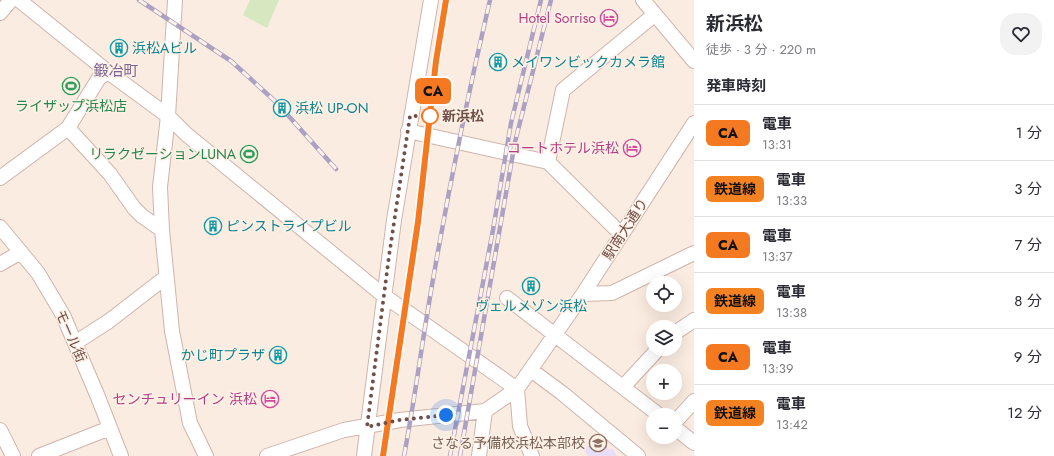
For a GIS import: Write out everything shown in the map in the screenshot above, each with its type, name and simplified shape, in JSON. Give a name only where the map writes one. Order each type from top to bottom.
[{"type":"street","points":[[0,13],[11,0]]},
{"type":"street","points":[[19,0],[108,72],[168,116],[186,134],[384,295],[517,389]]},
{"type":"street","points":[[175,0],[168,116],[160,187],[162,230],[172,331],[190,423],[206,456]]},
{"type":"street","points":[[364,456],[394,220],[431,0]]},
{"type":"street","points":[[643,0],[694,61]]},
{"type":"street","points":[[548,162],[563,90],[654,15]]},
{"type":"street","points":[[0,178],[68,128],[99,78],[108,72]]},
{"type":"street","name":"駅南大通り","points":[[517,389],[583,294],[694,123]]},
{"type":"street","points":[[68,128],[110,174],[134,208],[142,216],[162,230]]},
{"type":"street","points":[[408,131],[548,162],[621,234]]},
{"type":"street","name":"モール街","points":[[0,227],[38,273],[63,315],[121,456]]},
{"type":"street","points":[[0,264],[21,252]]},
{"type":"street","points":[[583,294],[612,293],[694,253]]},
{"type":"street","points":[[75,343],[109,321],[166,278]]},
{"type":"street","points":[[508,298],[649,408]]},
{"type":"street","points":[[682,328],[694,320]]},
{"type":"street","points":[[623,387],[652,356]]},
{"type":"street","points":[[533,368],[638,456]]},
{"type":"street","points":[[267,456],[344,430],[400,420],[485,410],[517,389]]},
{"type":"street","points":[[517,389],[520,426],[532,456]]},
{"type":"street","points":[[682,414],[694,401]]},
{"type":"street","points":[[479,456],[485,410]]},
{"type":"street","points":[[39,456],[110,428]]},
{"type":"street","points":[[0,430],[13,456]]},
{"type":"street","points":[[682,434],[694,443]]},
{"type":"shaded area","name":"さなる予備校浜松本部校","points":[[600,438],[609,450],[612,448],[617,456],[588,456],[583,449]]},
{"type":"green space","points":[[250,0],[279,0],[267,28],[243,15]]},
{"type":"railway","points":[[139,0],[231,61],[277,103],[336,169]]},
{"type":"railway","points":[[383,456],[418,222],[436,61],[446,0]]},
{"type":"railway","points":[[404,456],[443,222],[465,111],[490,0]]},
{"type":"railway","points":[[450,456],[493,230],[511,123],[541,0]]},
{"type":"railway","points":[[460,456],[515,142],[551,0]]},
{"type":"train","name":"CA","points":[[383,456],[418,222],[436,61],[446,0]]},
{"type":"place","name":"Hotel Sorriso","points":[[609,18]]},
{"type":"place","name":"浜松Aビル","points":[[119,48]]},
{"type":"place","name":"メイワンビックカメラ館","points":[[498,62]]},
{"type":"place","name":"ライザップ浜松店","points":[[71,86]]},
{"type":"place","name":"浜松 UP-ON","points":[[282,108]]},
{"type":"place","name":"新浜松","points":[[430,116]]},
{"type":"place","name":"コートホテル浜松","points":[[632,148]]},
{"type":"place","name":"リラクゼーションLUNA","points":[[249,154]]},
{"type":"place","name":"ピンストライプビル","points":[[213,226]]},
{"type":"place","name":"ヴェルメゾン浜松","points":[[531,286]]},
{"type":"place","name":"かじ町プラザ","points":[[278,355]]},
{"type":"place","name":"センチュリーイン 浜松","points":[[270,399]]},
{"type":"place","name":"さなる予備校浜松本部校","points":[[598,443]]},
{"type":"district","name":"鍛冶町","points":[[116,71]]},
{"type":"route","points":[[430,116],[410,116],[389,256],[367,427],[400,420],[446,415]]}]
